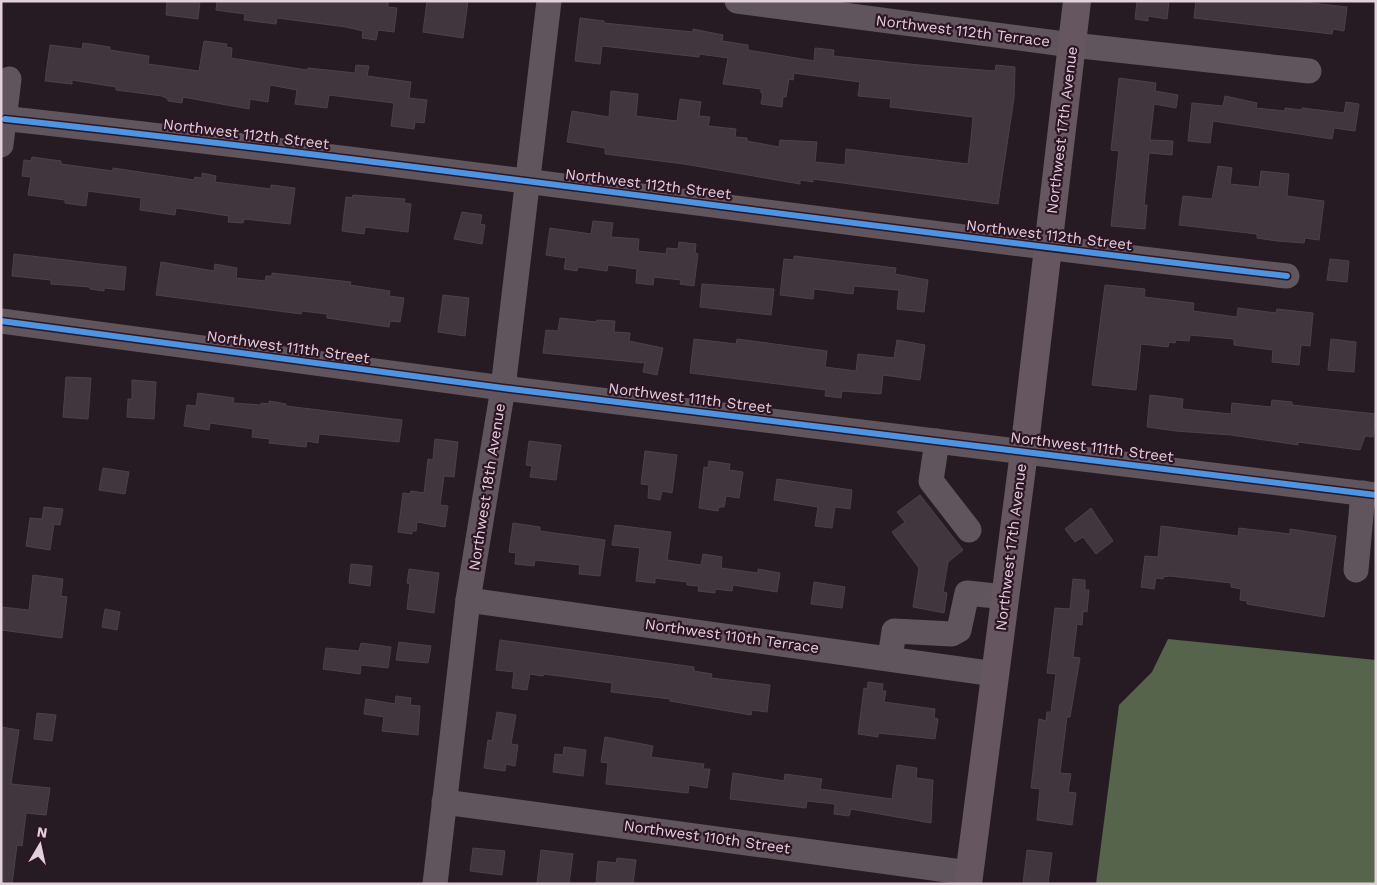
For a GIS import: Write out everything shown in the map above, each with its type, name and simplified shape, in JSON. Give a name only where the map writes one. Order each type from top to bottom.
[{"type":"main road","name":"Northwest 17th Avenue","points":[[968,878],[1024,452],[1077,1]]},
{"type":"street","name":"Northwest 18th Avenue","points":[[435,884],[468,600],[503,388],[549,1]]},
{"type":"street","name":"Northwest 112th Terrace","points":[[738,1],[1072,45],[1308,71]]},
{"type":"street","points":[[1,145],[9,78]]},
{"type":"street","name":"Northwest 112th Street","points":[[3,118],[528,181],[1048,248],[1287,276]]},
{"type":"street","name":"Northwest 111th Street","points":[[1,321],[503,388],[1369,494]]},
{"type":"street","points":[[937,441],[931,482],[969,530]]},
{"type":"street","points":[[1356,570],[1369,494]]},
{"type":"street","points":[[890,658],[894,631],[952,634],[959,630],[967,593],[1005,597]]},
{"type":"street","name":"Northwest 110th Terrace","points":[[468,600],[995,674]]},
{"type":"street","name":"Northwest 110th Street","points":[[444,802],[968,878]]},
{"type":"shaded area","points":[[1168,639],[1376,660],[1376,884],[1096,884],[1119,705],[1152,672]]},
{"type":"building","points":[[167,1],[200,1],[198,19],[166,15]]},
{"type":"building","points":[[217,1],[388,1],[388,7],[397,8],[394,32],[378,30],[376,40],[362,38],[363,31],[346,27],[277,18],[276,24],[244,20],[245,14],[216,10]]},
{"type":"building","points":[[427,1],[468,1],[463,38],[423,32]]},
{"type":"building","points":[[1137,1],[1169,1],[1167,19],[1148,16],[1148,21],[1135,19]]},
{"type":"building","points":[[1196,1],[1294,1],[1347,7],[1344,31],[1333,29],[1332,34],[1194,18]]},
{"type":"building","points":[[580,18],[604,21],[604,23],[693,32],[693,29],[723,35],[722,41],[748,45],[748,50],[814,61],[815,48],[834,50],[833,56],[919,65],[995,71],[996,65],[1015,67],[1014,98],[998,204],[813,179],[813,182],[800,180],[800,184],[684,164],[605,154],[605,148],[567,142],[572,111],[609,117],[611,91],[638,94],[636,116],[677,121],[680,99],[701,102],[699,116],[710,117],[708,126],[736,129],[735,137],[747,138],[747,141],[779,147],[780,140],[817,142],[815,162],[845,165],[846,149],[968,164],[971,139],[973,117],[890,107],[891,99],[858,96],[860,82],[794,73],[793,80],[789,79],[782,107],[761,104],[763,93],[761,93],[761,89],[723,84],[728,58],[699,54],[699,57],[602,46],[600,64],[575,61]]},
{"type":"building","points":[[204,41],[227,44],[226,47],[232,48],[231,58],[307,70],[308,68],[355,73],[356,65],[369,66],[367,76],[411,82],[409,98],[427,100],[424,123],[415,122],[414,129],[391,126],[394,103],[329,95],[327,108],[295,104],[297,90],[270,85],[268,102],[250,99],[249,109],[183,97],[182,103],[168,101],[168,99],[162,96],[116,90],[116,87],[72,80],[72,84],[45,81],[50,45],[82,49],[83,43],[110,47],[110,50],[149,56],[148,64],[199,71]]},
{"type":"building","points":[[1119,78],[1156,83],[1155,91],[1178,95],[1176,108],[1154,104],[1150,140],[1173,141],[1172,155],[1149,153],[1144,205],[1147,205],[1145,229],[1111,226],[1119,151],[1111,150]]},
{"type":"building","points":[[1225,96],[1257,103],[1256,108],[1285,111],[1285,108],[1302,110],[1302,108],[1344,113],[1346,102],[1359,104],[1355,131],[1334,128],[1332,139],[1213,121],[1210,143],[1188,141],[1192,103],[1223,106]]},
{"type":"building","points":[[32,157],[61,161],[61,164],[113,171],[113,168],[194,180],[195,177],[202,178],[202,173],[216,176],[215,182],[271,189],[271,185],[295,188],[290,224],[244,219],[243,223],[228,222],[229,216],[176,208],[175,215],[140,210],[141,198],[88,191],[86,206],[65,203],[65,200],[28,195],[31,177],[22,176],[24,160],[31,161]]},
{"type":"building","points":[[1218,166],[1232,168],[1230,184],[1259,187],[1261,171],[1289,174],[1287,196],[1324,201],[1319,240],[1305,238],[1304,243],[1277,241],[1257,238],[1257,234],[1179,225],[1183,196],[1212,199]]},
{"type":"building","points":[[353,195],[405,199],[404,203],[411,204],[408,232],[365,227],[364,234],[342,231],[346,197],[352,198]]},
{"type":"building","points":[[462,212],[482,215],[480,224],[485,225],[482,244],[454,239]]},
{"type":"building","points":[[593,221],[613,223],[611,237],[639,239],[638,251],[666,254],[667,248],[678,249],[679,242],[696,244],[695,253],[698,254],[694,286],[680,284],[681,280],[654,277],[653,285],[636,283],[637,269],[608,265],[607,271],[578,267],[577,271],[564,269],[566,258],[546,255],[550,228],[591,234]]},
{"type":"building","points":[[14,254],[126,267],[124,290],[104,288],[104,291],[90,289],[90,287],[51,284],[51,280],[12,276]]},
{"type":"building","points":[[794,256],[896,268],[895,274],[928,280],[924,312],[897,309],[899,290],[854,286],[853,294],[814,289],[813,299],[780,295],[784,259],[794,260]]},
{"type":"building","points":[[1330,259],[1349,261],[1347,282],[1327,280]]},
{"type":"building","points":[[161,262],[214,271],[215,264],[237,268],[236,278],[265,281],[266,276],[272,276],[272,273],[351,282],[350,285],[390,291],[389,296],[404,298],[400,322],[390,321],[389,327],[327,318],[327,314],[302,311],[301,314],[156,295]]},
{"type":"building","points":[[702,284],[774,289],[771,315],[700,307]]},
{"type":"building","points":[[1105,285],[1145,289],[1144,297],[1194,303],[1193,311],[1237,317],[1238,308],[1276,313],[1277,309],[1313,313],[1310,346],[1301,345],[1299,365],[1272,362],[1273,350],[1234,345],[1234,339],[1190,335],[1189,341],[1176,340],[1175,343],[1169,342],[1168,347],[1141,344],[1136,390],[1092,385]]},
{"type":"building","points":[[443,295],[469,298],[465,336],[438,332]]},
{"type":"building","points":[[560,318],[596,322],[597,320],[615,321],[614,332],[630,333],[629,341],[663,348],[657,375],[643,372],[645,363],[543,353],[546,330],[558,331]]},
{"type":"building","points":[[694,339],[736,344],[737,339],[827,351],[825,367],[856,371],[858,354],[894,358],[897,340],[925,345],[920,380],[883,375],[881,394],[842,391],[841,398],[825,396],[826,390],[690,373]]},
{"type":"building","points":[[1331,339],[1356,342],[1354,372],[1328,370]]},
{"type":"building","points":[[66,377],[91,378],[88,419],[63,417]]},
{"type":"building","points":[[132,380],[156,382],[154,419],[127,417],[128,399],[132,399]]},
{"type":"building","points":[[198,393],[234,398],[233,403],[261,405],[261,403],[269,404],[269,401],[286,404],[286,406],[402,420],[399,442],[319,434],[318,443],[307,441],[306,447],[269,443],[270,439],[252,437],[253,429],[210,423],[209,430],[184,426],[187,405],[196,406]]},
{"type":"building","points":[[1150,395],[1183,399],[1182,409],[1231,414],[1232,403],[1271,407],[1272,400],[1292,402],[1292,405],[1376,414],[1373,437],[1365,436],[1360,450],[1298,442],[1298,445],[1231,435],[1147,427]]},
{"type":"building","points":[[435,439],[458,442],[454,477],[444,476],[440,505],[448,506],[445,527],[417,522],[416,531],[412,531],[412,534],[398,532],[403,493],[410,494],[411,491],[424,493],[428,459],[433,460]]},
{"type":"building","points":[[529,441],[561,445],[556,480],[530,477],[532,466],[526,465]]},
{"type":"building","points":[[645,451],[677,455],[672,493],[662,491],[660,500],[648,498],[649,485],[641,484]]},
{"type":"building","points":[[709,461],[730,464],[729,470],[743,472],[739,498],[726,496],[724,507],[719,507],[718,511],[699,508],[704,467],[708,468]]},
{"type":"building","points":[[103,468],[129,472],[125,494],[99,490]]},
{"type":"building","points":[[777,479],[852,490],[850,509],[835,507],[832,528],[815,526],[818,507],[774,500]]},
{"type":"building","points":[[920,495],[963,550],[948,562],[943,592],[947,593],[944,613],[913,607],[919,568],[892,532],[905,522],[897,512]]},
{"type":"building","points":[[44,507],[63,509],[60,525],[54,524],[50,550],[26,546],[30,518],[42,519]]},
{"type":"building","points":[[1091,508],[1113,541],[1096,554],[1083,537],[1075,542],[1065,529]]},
{"type":"building","points":[[513,523],[540,527],[540,531],[605,540],[600,576],[579,574],[580,565],[535,560],[534,566],[515,564],[516,553],[509,552]]},
{"type":"building","points":[[615,525],[671,532],[667,560],[701,565],[703,554],[722,557],[721,568],[758,573],[758,569],[780,573],[777,592],[733,585],[732,591],[715,589],[715,593],[698,591],[699,586],[687,585],[687,582],[655,578],[655,583],[636,581],[640,548],[612,545]]},
{"type":"building","points":[[1161,526],[1238,536],[1239,528],[1290,534],[1290,529],[1336,536],[1324,617],[1247,604],[1247,601],[1240,600],[1241,589],[1231,587],[1231,583],[1170,576],[1163,577],[1163,579],[1156,578],[1154,589],[1141,587],[1145,556],[1158,557]]},
{"type":"building","points":[[351,564],[372,566],[370,586],[349,583]]},
{"type":"building","points":[[409,569],[439,573],[434,613],[407,609],[410,584],[407,583]]},
{"type":"building","points":[[33,575],[63,579],[61,596],[67,597],[62,638],[1,630],[1,607],[29,610]]},
{"type":"building","points":[[1073,579],[1085,580],[1085,590],[1089,590],[1087,612],[1083,611],[1082,625],[1077,624],[1073,657],[1080,658],[1070,717],[1067,717],[1060,773],[1071,774],[1068,792],[1076,793],[1072,825],[1037,820],[1040,789],[1031,788],[1039,719],[1046,721],[1047,712],[1051,712],[1056,674],[1047,673],[1055,608],[1070,609]]},
{"type":"building","points":[[814,582],[845,587],[842,608],[811,604]]},
{"type":"building","points":[[105,609],[120,612],[117,630],[102,627]]},
{"type":"building","points":[[500,640],[694,667],[694,671],[712,674],[711,678],[770,685],[767,712],[752,710],[751,715],[670,701],[670,699],[611,692],[612,683],[544,674],[543,676],[530,674],[527,690],[512,688],[514,672],[496,670]]},
{"type":"building","points":[[399,642],[431,646],[428,663],[396,660]]},
{"type":"building","points":[[361,643],[391,647],[388,668],[361,665],[360,674],[323,669],[326,648],[359,651]]},
{"type":"building","points":[[868,682],[883,684],[882,691],[886,691],[884,702],[935,709],[934,718],[938,719],[935,739],[878,733],[878,737],[858,734],[864,688],[867,689]]},
{"type":"building","points":[[396,696],[411,698],[410,705],[420,706],[418,735],[382,731],[384,717],[364,714],[366,699],[395,704]]},
{"type":"building","points":[[497,712],[516,715],[511,744],[518,745],[515,766],[506,764],[505,771],[484,768],[488,740],[492,741]]},
{"type":"building","points":[[37,713],[56,715],[52,741],[34,739]]},
{"type":"building","points":[[1,727],[19,730],[11,784],[50,788],[46,815],[26,813],[22,846],[17,845],[12,884],[1,884]]},
{"type":"building","points":[[605,737],[653,746],[651,757],[704,764],[703,769],[710,769],[707,788],[689,785],[688,793],[606,784],[608,763],[601,762]]},
{"type":"building","points":[[564,747],[586,750],[583,776],[553,772],[555,754],[563,755]]},
{"type":"building","points":[[897,765],[917,768],[916,778],[933,780],[931,823],[851,809],[849,816],[834,814],[835,804],[807,801],[806,808],[730,799],[733,773],[784,781],[785,774],[822,779],[820,789],[892,799]]},
{"type":"building","points":[[473,848],[505,851],[502,875],[470,871]]},
{"type":"building","points":[[541,850],[573,854],[569,884],[537,884]]},
{"type":"building","points":[[1027,850],[1052,853],[1048,884],[1023,884]]},
{"type":"building","points":[[617,858],[636,860],[633,884],[596,884],[598,861],[616,863]]},
{"type":"cycle path","points":[[5,119],[326,156],[1287,276]]},
{"type":"cycle path","points":[[1,321],[503,388],[1376,495]]}]
